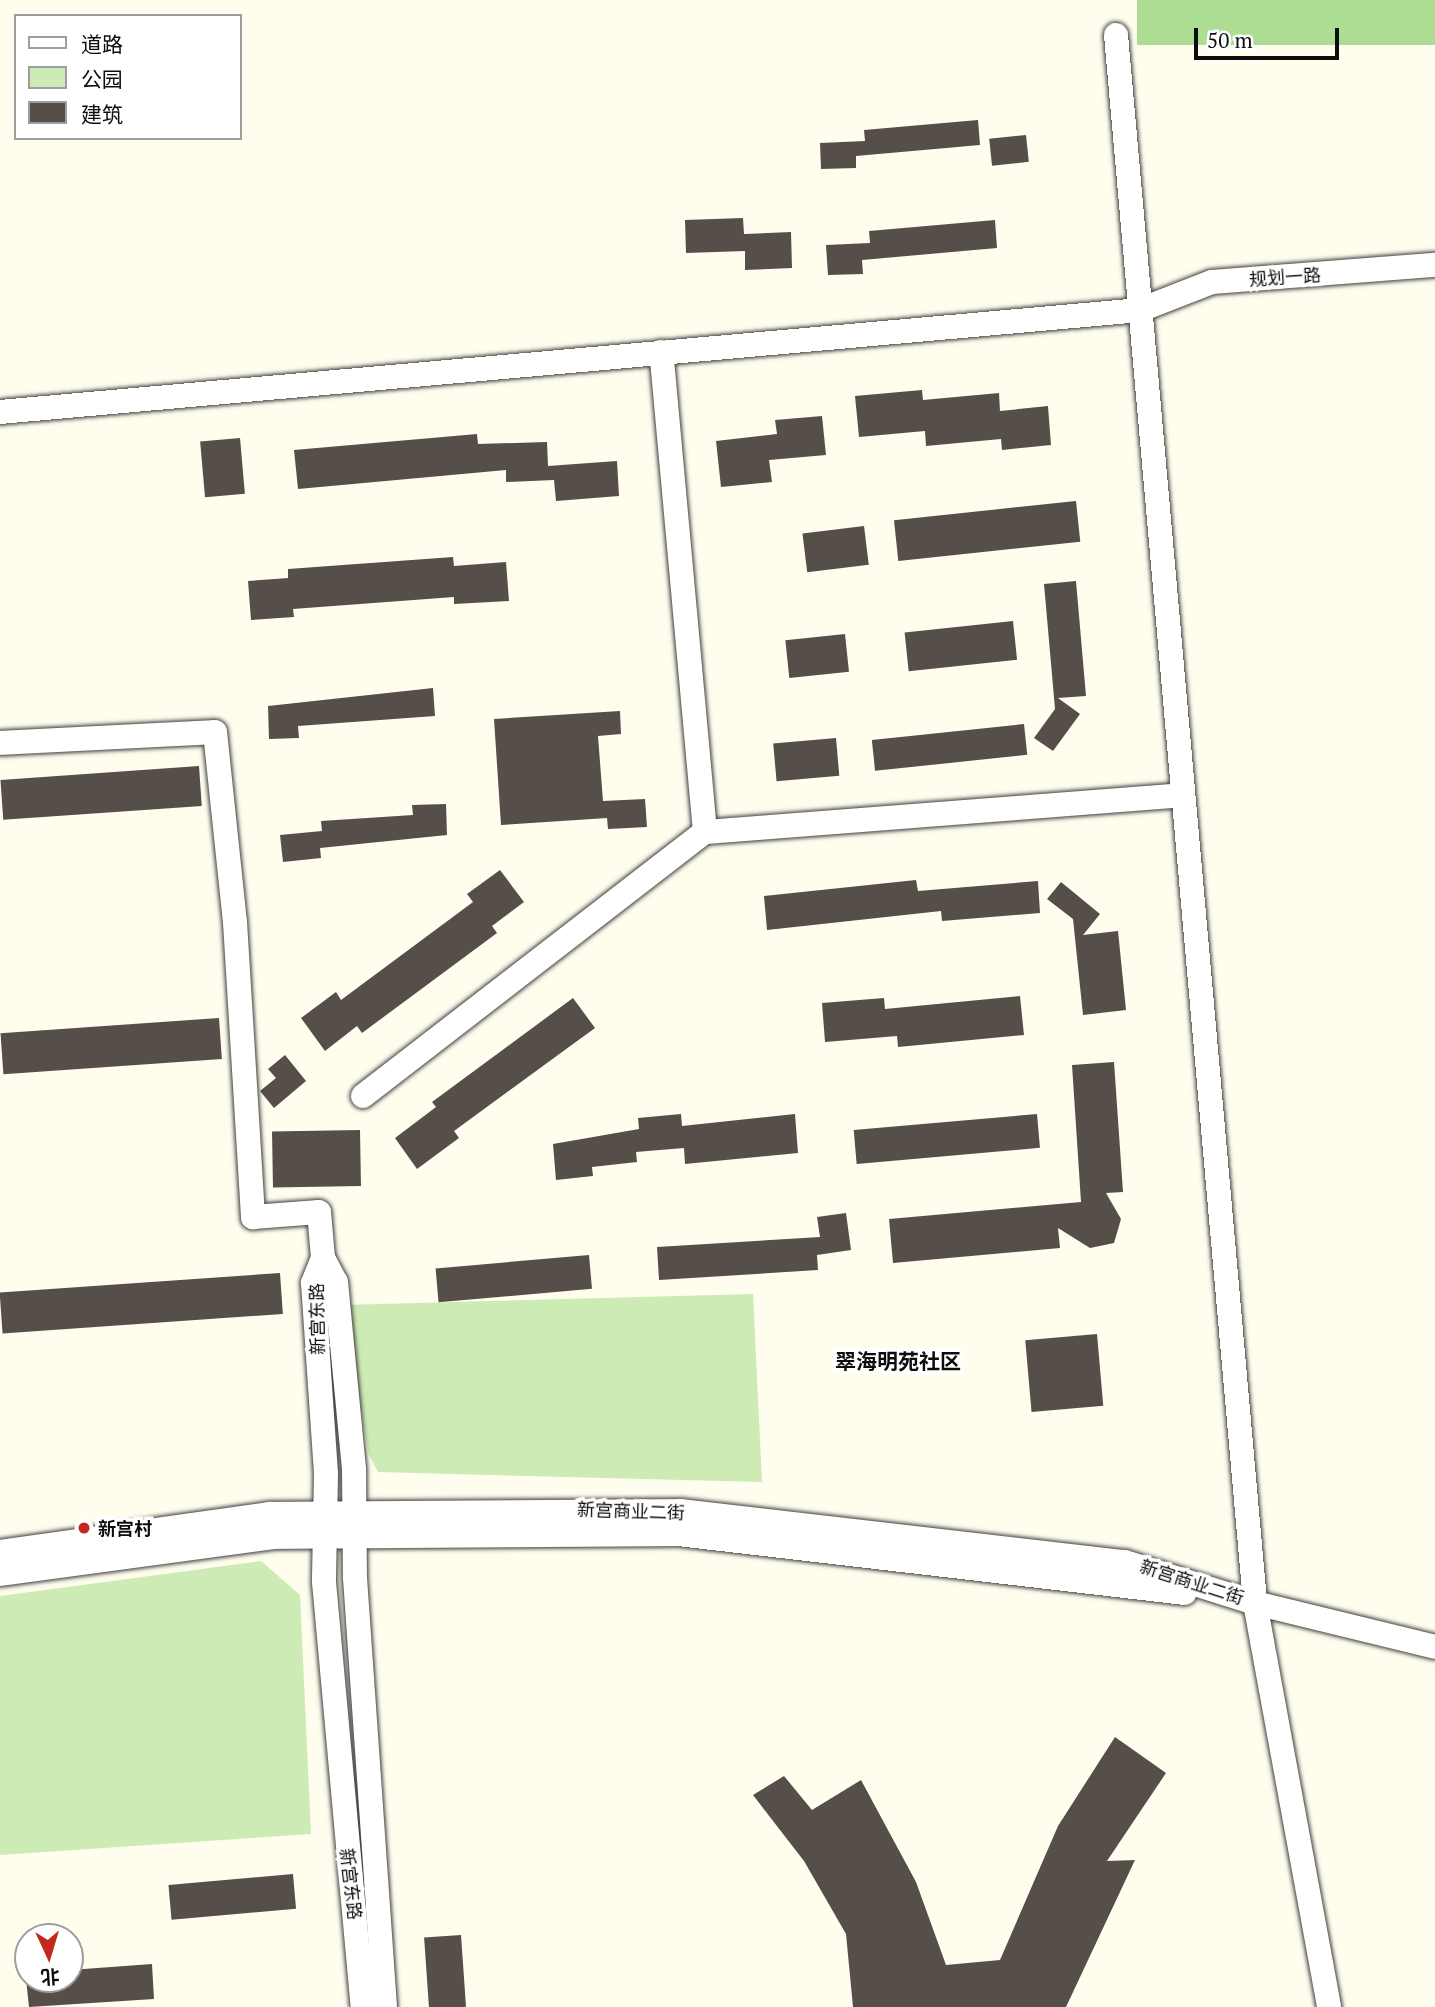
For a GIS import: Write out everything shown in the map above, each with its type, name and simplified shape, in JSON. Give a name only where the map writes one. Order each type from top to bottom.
[{"type":"street","points":[[1116,35],[1255,1602],[1329,2007]]},
{"type":"street","name":"规划一路","points":[[0,412],[1140,310],[1212,282],[1435,265]]},
{"type":"street","points":[[661,352],[705,832]]},
{"type":"street","points":[[0,743],[215,732],[235,922],[253,1217],[318,1212],[323,1258]]},
{"type":"street","points":[[363,1096],[705,832],[1183,795]]},
{"type":"street","name":"新宫东路","points":[[323,1258],[336,1282],[385,2007]]},
{"type":"street","name":"新宫东路","points":[[323,1258],[313,1283],[325,1524],[363,2007]]},
{"type":"street","name":"新宫商业二街","points":[[0,1574],[325,1524],[681,1511],[1125,1562],[1255,1602],[1435,1647]]},
{"type":"street","name":"新宫商业二街","points":[[0,1552],[269,1514],[325,1524]]},
{"type":"green space","points":[[1137,0],[1435,0],[1435,45],[1137,45]]},
{"type":"green space","points":[[753,1294],[762,1482],[378,1472],[369,1455],[343,1305]]},
{"type":"green space","points":[[261,1561],[300,1595],[311,1834],[0,1855],[0,1596]]},
{"type":"building","points":[[978,120],[980,145],[856,156],[856,168],[821,169],[820,143],[865,141],[864,130]]},
{"type":"building","points":[[1026,135],[1029,162],[992,166],[989,139]]},
{"type":"building","points":[[743,218],[744,234],[791,232],[792,268],[745,270],[745,251],[686,253],[685,220]]},
{"type":"building","points":[[995,220],[997,248],[862,260],[863,274],[828,275],[826,245],[870,243],[869,231]]},
{"type":"building","points":[[922,390],[923,400],[999,393],[1000,411],[1048,406],[1051,445],[1002,450],[1001,439],[926,446],[925,431],[859,437],[855,396]]},
{"type":"building","points":[[822,416],[826,455],[769,460],[772,482],[721,487],[716,441],[777,434],[775,420]]},
{"type":"building","points":[[477,434],[478,444],[547,442],[548,466],[617,461],[619,496],[556,501],[554,480],[506,482],[506,470],[298,489],[294,450]]},
{"type":"building","points":[[240,438],[245,494],[205,497],[200,441]]},
{"type":"building","points":[[1076,501],[1080,542],[898,561],[894,520]]},
{"type":"building","points":[[864,526],[869,565],[807,572],[802,534]]},
{"type":"building","points":[[453,557],[454,566],[506,562],[509,601],[454,604],[454,597],[293,609],[294,617],[251,620],[248,581],[288,578],[288,569]]},
{"type":"building","points":[[1076,581],[1086,696],[1058,698],[1080,714],[1053,751],[1034,738],[1055,709],[1044,584]]},
{"type":"building","points":[[1013,621],[1017,660],[909,671],[905,632]]},
{"type":"building","points":[[845,634],[849,672],[789,678],[785,640]]},
{"type":"building","points":[[433,688],[435,716],[298,726],[299,738],[269,739],[268,706]]},
{"type":"building","points":[[620,711],[621,734],[598,736],[603,801],[645,799],[647,827],[608,829],[607,818],[501,825],[494,719]]},
{"type":"building","points":[[1024,724],[1027,755],[875,771],[872,740]]},
{"type":"building","points":[[836,738],[839,776],[777,781],[773,743]]},
{"type":"building","points":[[199,766],[202,806],[3,820],[0,780]]},
{"type":"building","points":[[446,804],[447,835],[320,848],[321,858],[283,862],[280,835],[322,831],[321,821],[413,815],[412,805]]},
{"type":"building","points":[[500,870],[524,902],[492,926],[497,933],[362,1033],[357,1026],[325,1051],[301,1018],[336,992],[341,1000],[473,902],[467,894]]},
{"type":"building","points":[[916,880],[918,891],[1038,881],[1040,913],[942,921],[941,911],[767,930],[764,896]]},
{"type":"building","points":[[1061,882],[1100,914],[1083,935],[1118,931],[1126,1010],[1083,1015],[1073,919],[1047,899]]},
{"type":"building","points":[[1020,996],[1024,1035],[898,1047],[897,1036],[825,1042],[822,1003],[884,998],[885,1009]]},
{"type":"building","points":[[573,998],[595,1028],[454,1131],[459,1138],[417,1169],[395,1138],[436,1107],[432,1102]]},
{"type":"building","points":[[219,1018],[222,1059],[3,1074],[1,1033]]},
{"type":"building","points":[[285,1055],[306,1081],[274,1108],[260,1091],[276,1078],[268,1069]]},
{"type":"building","points":[[1114,1062],[1123,1192],[1106,1193],[1121,1219],[1114,1243],[1090,1248],[1058,1228],[1060,1248],[893,1263],[889,1219],[1081,1202],[1072,1065]]},
{"type":"building","points":[[681,1114],[682,1126],[795,1114],[798,1153],[685,1164],[684,1148],[636,1152],[637,1162],[592,1167],[593,1176],[556,1180],[553,1144],[639,1129],[638,1118]]},
{"type":"building","points":[[1037,1114],[1040,1148],[857,1164],[854,1130]]},
{"type":"building","points":[[360,1130],[361,1186],[273,1188],[272,1132]]},
{"type":"building","points":[[846,1213],[851,1250],[817,1255],[818,1270],[659,1280],[657,1247],[820,1237],[817,1217]]},
{"type":"building","points":[[589,1255],[592,1289],[439,1302],[436,1268]]},
{"type":"building","points":[[280,1273],[283,1314],[3,1334],[0,1293]]},
{"type":"building","points":[[1097,1334],[1103,1406],[1032,1412],[1025,1340]]},
{"type":"building","points":[[1115,1737],[1166,1773],[1107,1861],[1135,1860],[1066,2007],[853,2007],[846,1934],[804,1861],[753,1795],[784,1776],[812,1810],[861,1780],[916,1882],[946,1965],[1000,1960],[1058,1826]]},
{"type":"building","points":[[293,1874],[296,1909],[172,1920],[168,1885]]},
{"type":"building","points":[[461,1935],[466,2007],[429,2007],[424,1938]]},
{"type":"building","points":[[152,1964],[154,1999],[29,2007],[28,1993],[84,1993],[84,1969]]},
{"type":"place","name":"新宫村","points":[[84,1528]]},
{"type":"district","name":"翠海明苑社区","points":[[898,1361]]}]
